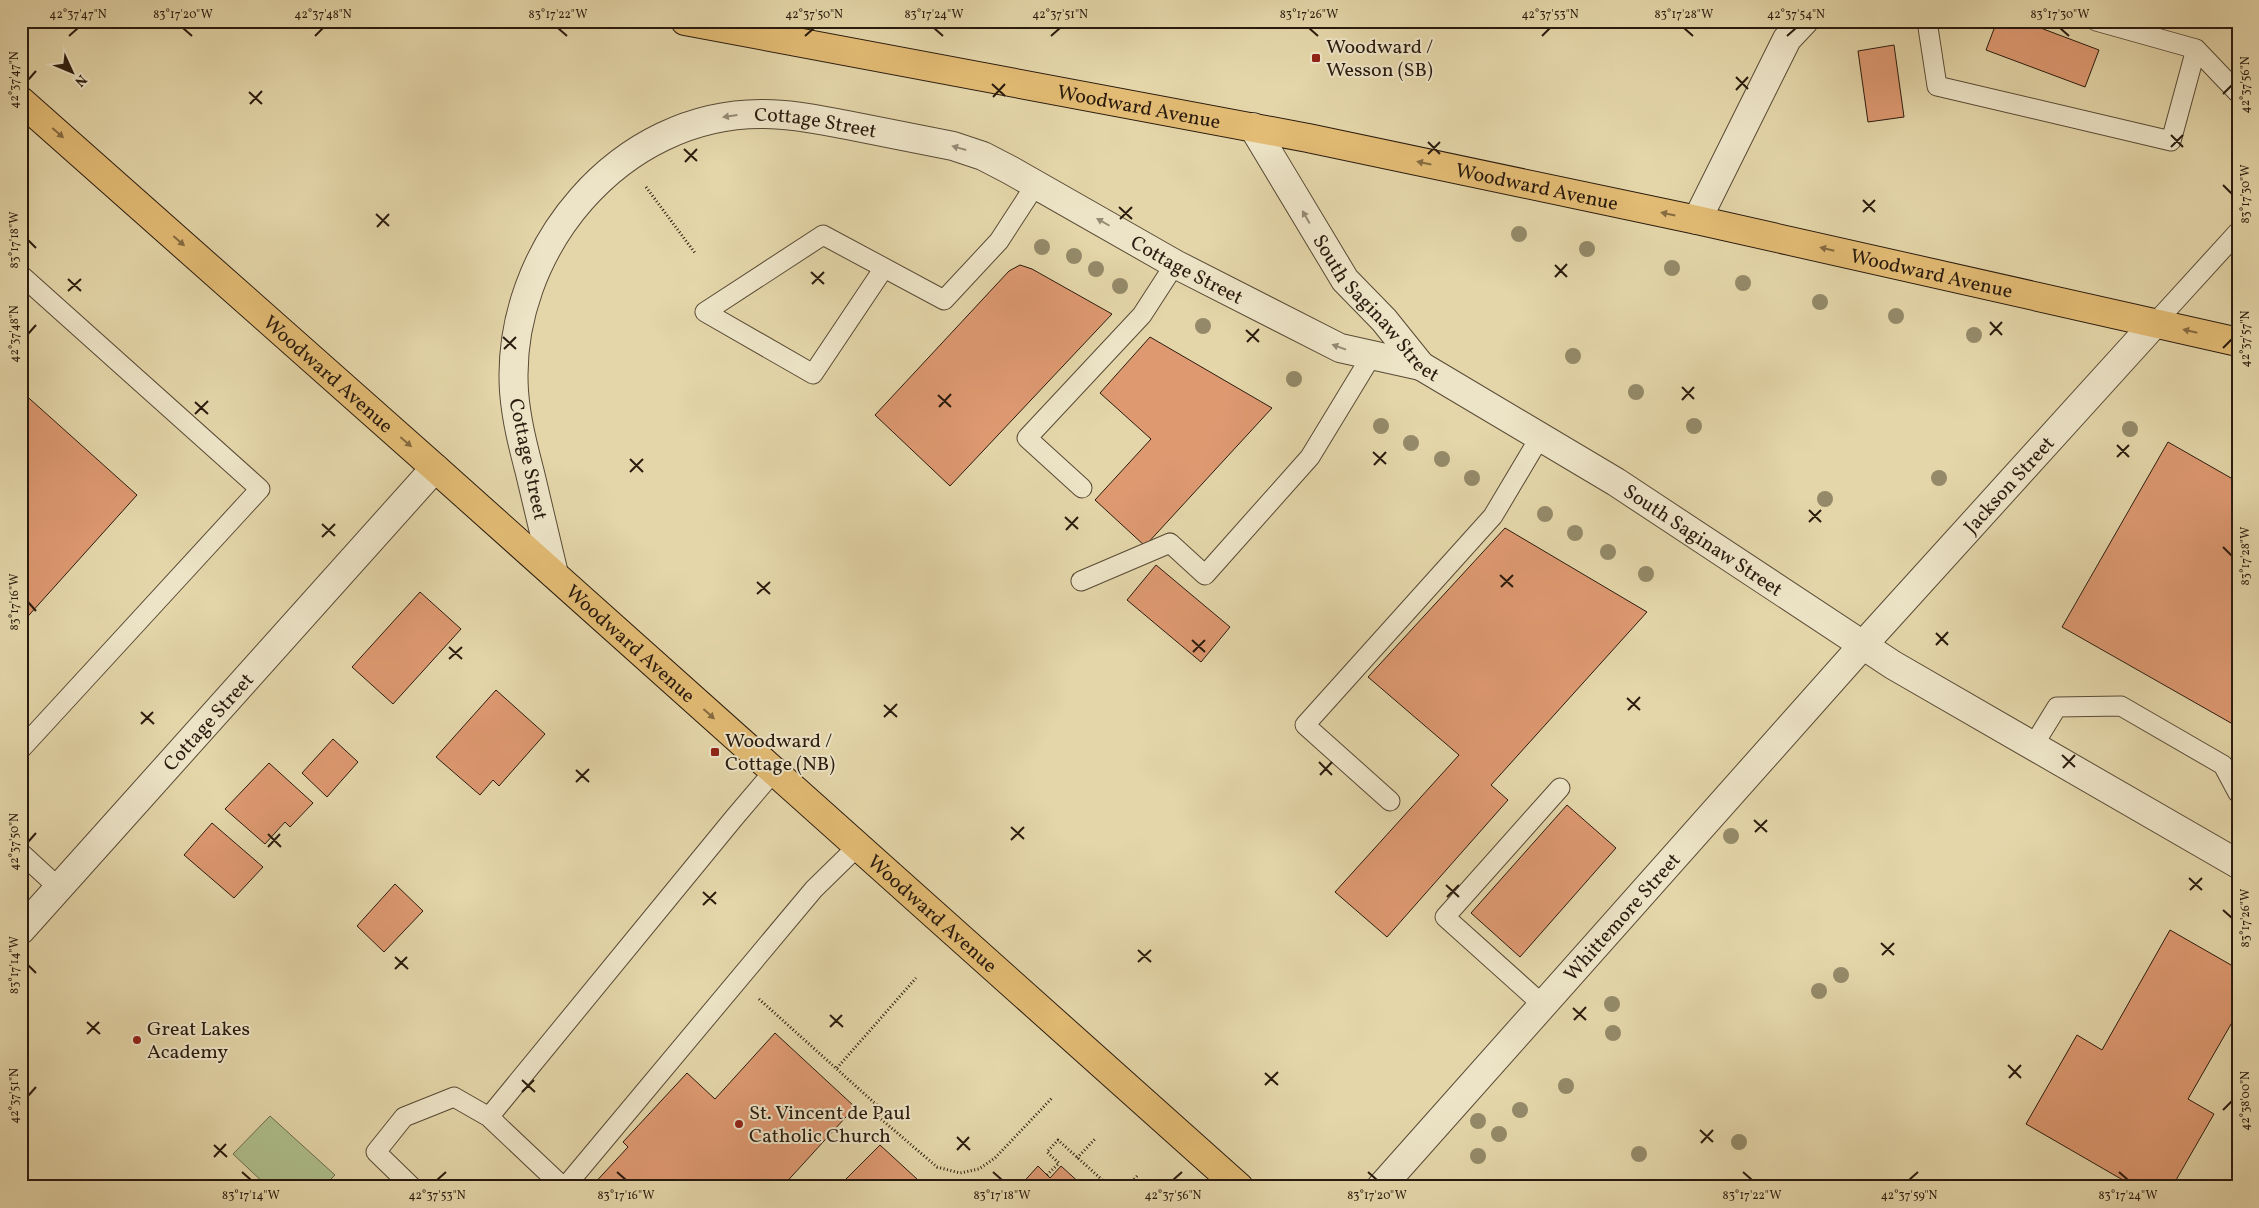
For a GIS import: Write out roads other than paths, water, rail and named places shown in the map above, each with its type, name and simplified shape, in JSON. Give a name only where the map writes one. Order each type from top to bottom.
[{"type":"main road","name":"Woodward Avenue","points":[[685,21],[779,30],[1253,127],[1696,220],[2238,342]]},
{"type":"main road","name":"Woodward Avenue","points":[[21,101],[436,468],[1238,1187]]},
{"type":"street","points":[[1696,220],[1787,39],[1804,21]]},
{"type":"street","name":"Cottage Street","points":[[554,574],[519,428],[514,390],[514,352],[521,314],[532,278],[547,247],[564,220],[587,193],[625,158],[662,136],[696,122],[731,115],[795,115],[953,146],[983,156],[1036,184],[1175,264],[1340,348],[1421,366]]},
{"type":"street","name":"South Saginaw Street","points":[[1253,127],[1345,280],[1384,320],[1421,366],[1616,482],[1893,665],[2033,746],[2235,856]]},
{"type":"street","name":"Jackson Street","points":[[1863,645],[2154,323]]},
{"type":"street","name":"Cottage Street","points":[[21,930],[436,468]]},
{"type":"street","name":"Whittemore Street","points":[[1381,1187],[1863,645]]},
{"type":"lane","points":[[1927,21],[1937,86],[2171,142],[2196,49]]},
{"type":"lane","points":[[2096,21],[2196,49],[2238,93]]},
{"type":"lane","points":[[884,268],[813,374],[705,312],[823,235],[944,300],[999,241],[1036,184]]},
{"type":"lane","points":[[2154,323],[2238,232]]},
{"type":"lane","points":[[1082,488],[1027,438],[1142,314],[1175,264]]},
{"type":"lane","points":[[21,275],[260,489],[21,749]]},
{"type":"lane","points":[[1081,581],[1170,543],[1205,575],[1310,457],[1372,355]]},
{"type":"lane","points":[[1390,801],[1305,725],[1493,516],[1540,437]]},
{"type":"lane","points":[[2033,746],[2056,707],[2121,706],[2223,764],[2238,793]]},
{"type":"lane","points":[[488,1117],[774,771]]},
{"type":"lane","points":[[1543,1005],[1445,917],[1560,788]]},
{"type":"lane","points":[[412,1187],[376,1152],[404,1117],[454,1097],[488,1117],[564,1187],[814,889],[858,846]]},
{"type":"lane","points":[[21,853],[59,888]]},
{"type":"place","name":"Woodward / Wesson (SB)","points":[[1316,58]]},
{"type":"place","name":"Woodward / Cottage (NB)","points":[[715,752]]},
{"type":"place","name":"Great Lakes Academy","points":[[137,1040]]},
{"type":"place","name":"St. Vincent de Paul Catholic Church","points":[[739,1124]]}]
